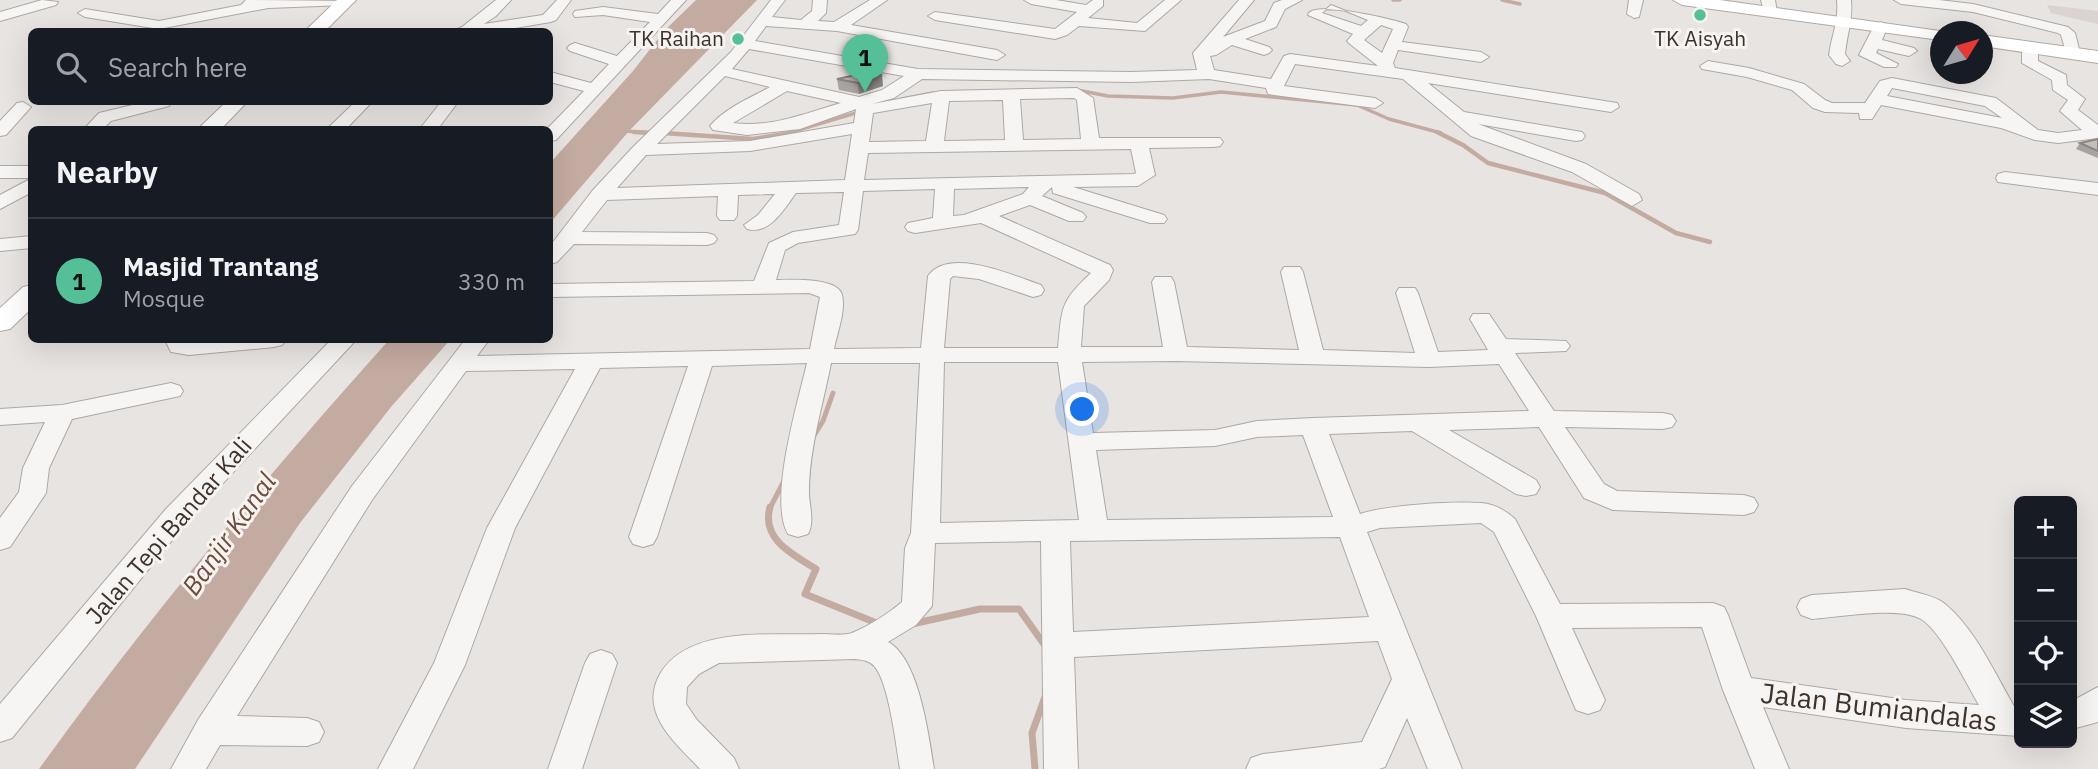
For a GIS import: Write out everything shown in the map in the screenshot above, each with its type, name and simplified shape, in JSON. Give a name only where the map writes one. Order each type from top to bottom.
[{"type":"main road","points":[[318,28],[352,0]]},
{"type":"main road","points":[[332,28],[352,0]]},
{"type":"main road","points":[[1682,0],[1769,6],[1846,22],[1930,33]]},
{"type":"main road","points":[[1993,41],[2098,57]]},
{"type":"main road","points":[[211,126],[234,105]]},
{"type":"main road","points":[[232,126],[253,105]]},
{"type":"main road","points":[[2,333],[28,298]]},
{"type":"main road","points":[[2,333],[28,315]]},
{"type":"street","points":[[0,17],[51,2],[49,0]]},
{"type":"street","points":[[94,0],[87,3],[95,6],[85,10],[85,13],[174,28],[263,5]]},
{"type":"street","points":[[219,0],[263,5],[352,0]]},
{"type":"street","points":[[466,28],[491,13],[504,0]]},
{"type":"street","points":[[482,28],[546,19],[564,0]]},
{"type":"street","points":[[553,133],[676,0]]},
{"type":"street","points":[[553,255],[600,194],[722,71],[778,0]]},
{"type":"street","points":[[806,23],[819,13],[820,0]]},
{"type":"street","points":[[837,27],[880,0]]},
{"type":"street","points":[[903,39],[957,0]]},
{"type":"street","points":[[995,24],[1028,0],[1096,5]]},
{"type":"street","points":[[1076,21],[1128,33],[1145,26],[1174,0]]},
{"type":"street","points":[[1205,61],[1247,0]]},
{"type":"street","points":[[745,44],[918,75],[1131,77],[1205,61],[1230,39],[1269,25],[1274,21],[1279,6],[1295,0]]},
{"type":"street","points":[[1842,61],[1837,55],[1840,32],[1846,22],[1844,0]]},
{"type":"street","points":[[1901,0],[2040,19],[2068,33],[2071,53]]},
{"type":"street","points":[[1365,33],[1315,15],[1315,10],[1337,1],[1402,28],[1387,68]]},
{"type":"street","points":[[935,16],[1055,34],[1096,5]]},
{"type":"street","points":[[580,15],[600,11],[661,19]]},
{"type":"street","points":[[1382,19],[1371,24],[1355,41],[1387,68]]},
{"type":"street","points":[[762,20],[837,27],[997,55]]},
{"type":"street","points":[[115,28],[150,24]]},
{"type":"street","points":[[1881,26],[1867,55],[1890,64]]},
{"type":"street","points":[[1230,39],[1264,50]]},
{"type":"street","points":[[1872,43],[1909,51]]},
{"type":"street","points":[[1394,45],[1481,57]]},
{"type":"street","points":[[2031,47],[2030,63],[2060,78],[2059,86],[2078,102],[2070,106],[2069,111],[2098,133]]},
{"type":"street","points":[[575,48],[618,62]]},
{"type":"street","points":[[1180,58],[1231,61]]},
{"type":"street","points":[[1375,103],[1274,90],[1290,59],[1387,68],[1408,75],[1611,107]]},
{"type":"street","points":[[1205,61],[1276,85]]},
{"type":"street","points":[[1708,66],[1749,73],[1798,87],[1816,102],[1831,108],[1871,107],[1940,112],[2005,124],[2035,135],[2059,138],[2098,133]]},
{"type":"street","points":[[722,71],[785,85],[863,112]]},
{"type":"street","points":[[642,149],[750,146],[863,112],[918,75]]},
{"type":"street","points":[[1408,75],[1484,136],[1579,169],[1632,200]]},
{"type":"street","points":[[553,78],[592,88]]},
{"type":"street","points":[[1871,107],[1886,84],[1892,83],[1984,100],[2000,107],[2035,135]]},
{"type":"street","points":[[785,85],[719,125],[747,130],[770,130],[940,96],[1072,92],[1084,96],[1091,145]]},
{"type":"street","points":[[1011,93],[1014,146]]},
{"type":"street","points":[[934,146],[940,96]]},
{"type":"street","points":[[538,126],[548,114],[578,104]]},
{"type":"street","points":[[95,126],[105,117],[151,105]]},
{"type":"street","points":[[338,126],[360,105]]},
{"type":"street","points":[[430,126],[448,105]]},
{"type":"street","points":[[0,131],[23,107]]},
{"type":"street","points":[[762,289],[776,247],[793,238],[848,230],[863,112]]},
{"type":"street","points":[[1929,129],[1940,112]]},
{"type":"street","points":[[1455,115],[1576,136]]},
{"type":"street","points":[[1994,143],[2005,124]]},
{"type":"street","points":[[858,148],[1214,142]]},
{"type":"street","points":[[600,194],[1142,179],[1146,176],[1139,143]]},
{"type":"street","points":[[0,172],[28,172]]},
{"type":"street","points":[[2005,178],[2063,192],[2098,189]]},
{"type":"street","points":[[915,227],[962,222],[1030,198],[1044,182]]},
{"type":"street","points":[[1044,182],[1157,219]]},
{"type":"street","points":[[943,223],[945,183]]},
{"type":"street","points":[[3,198],[28,186]]},
{"type":"street","points":[[754,225],[765,219],[790,189]]},
{"type":"street","points":[[727,216],[728,191]]},
{"type":"street","points":[[1030,198],[1076,217]]},
{"type":"street","points":[[980,215],[1101,270],[1101,275],[1080,295],[1073,306],[1069,356],[1094,530]]},
{"type":"street","points":[[568,238],[706,239]]},
{"type":"street","points":[[0,245],[28,242]]},
{"type":"street","points":[[723,769],[674,716],[669,702],[672,684],[684,665],[702,654],[719,650],[862,643],[905,617],[917,606],[919,548],[925,533],[932,356],[939,276],[944,270],[965,269],[1033,290]]},
{"type":"street","points":[[1292,272],[1313,358]]},
{"type":"street","points":[[1163,282],[1176,354]]},
{"type":"street","points":[[553,291],[812,286],[831,293],[830,313],[795,491],[798,527]]},
{"type":"street","points":[[1407,293],[1429,360]]},
{"type":"street","points":[[1480,319],[1590,486],[1607,498],[1744,505]]},
{"type":"street","points":[[178,343],[179,347],[189,348],[242,343]]},
{"type":"street","name":"Jalan Tepi Bandar Kali","points":[[0,728],[176,516],[341,343]]},
{"type":"street","points":[[188,769],[210,730],[362,493],[474,343]]},
{"type":"street","points":[[457,364],[820,356],[1176,354],[1429,360],[1558,346]]},
{"type":"street","points":[[643,537],[703,358]]},
{"type":"street","points":[[395,769],[449,665],[501,528],[591,362]]},
{"type":"street","points":[[0,416],[62,412],[171,391]]},
{"type":"street","points":[[0,540],[32,493],[36,468],[62,412]]},
{"type":"street","points":[[1083,442],[1215,438],[1257,429],[1313,426],[1544,419],[1662,421]]},
{"type":"street","points":[[1418,423],[1526,487]]},
{"type":"street","points":[[1313,426],[1408,679],[1445,769]]},
{"type":"street","points":[[925,533],[1351,527],[1378,518],[1482,513],[1495,517],[1505,526],[1551,616],[1588,700]]},
{"type":"street","points":[[1055,530],[1060,769]]},
{"type":"street","points":[[1812,607],[1905,601],[1933,611],[1955,636],[2013,722]]},
{"type":"street","points":[[1551,616],[1713,615],[1739,691],[1772,769]]},
{"type":"street","points":[[1059,645],[1389,628]]},
{"type":"street","points":[[862,643],[886,658],[908,720],[917,769]]},
{"type":"street","points":[[565,769],[601,663]]},
{"type":"street","points":[[1262,769],[1373,756],[1408,679]]},
{"type":"street","name":"Jalan Bumiandalas","points":[[1739,691],[1917,715],[2013,722]]},
{"type":"street","points":[[2077,714],[2089,711],[2098,701]]},
{"type":"street","points":[[210,730],[307,732]]},
{"type":"street","points":[[714,769],[723,769]]},
{"type":"shaded area","points":[[2047,5],[2098,11],[2098,24],[2051,13]]},
{"type":"water","points":[[696,0],[757,0],[629,131],[553,220],[553,160],[633,71],[665,30]]},
{"type":"water","name":"Banjir Kanal","points":[[386,343],[447,343],[391,407],[300,523],[135,769],[39,769],[122,658],[208,550]]},
{"type":"building","points":[[852,71],[882,75],[858,83],[837,79],[856,75]]},
{"type":"building","points":[[2098,139],[2098,151],[2080,143]]},
{"type":"waterway","points":[[1393,0],[1400,0]]},
{"type":"waterway","points":[[1502,0],[1520,4]]},
{"type":"waterway","points":[[1072,89],[1108,96],[1173,98],[1221,92],[1357,105],[1389,119],[1441,133]]},
{"type":"waterway","points":[[902,99],[933,93]]},
{"type":"waterway","points":[[788,133],[859,112]]},
{"type":"waterway","points":[[624,131],[653,133],[634,132]]},
{"type":"waterway","points":[[670,133],[663,133],[753,139],[798,132]]},
{"type":"waterway","points":[[1437,132],[1463,145],[1488,163],[1605,193],[1676,233],[1710,242]]},
{"type":"waterway","points":[[813,437],[823,421],[833,393]]},
{"type":"waterway","points":[[770,508],[786,477]]},
{"type":"waterway","points":[[770,507],[768,518],[774,537],[816,569],[805,594],[879,624]]},
{"type":"waterway","points":[[912,624],[980,609],[1019,609],[1046,647]]},
{"type":"waterway","points":[[1035,769],[1032,733],[1045,697]]},
{"type":"place","name":"TK Aisyah","points":[[1700,15]]},
{"type":"place","name":"TK Raihan","points":[[738,39]]},
{"type":"place","name":"Masjid Trantang","points":[[865,92]]}]
